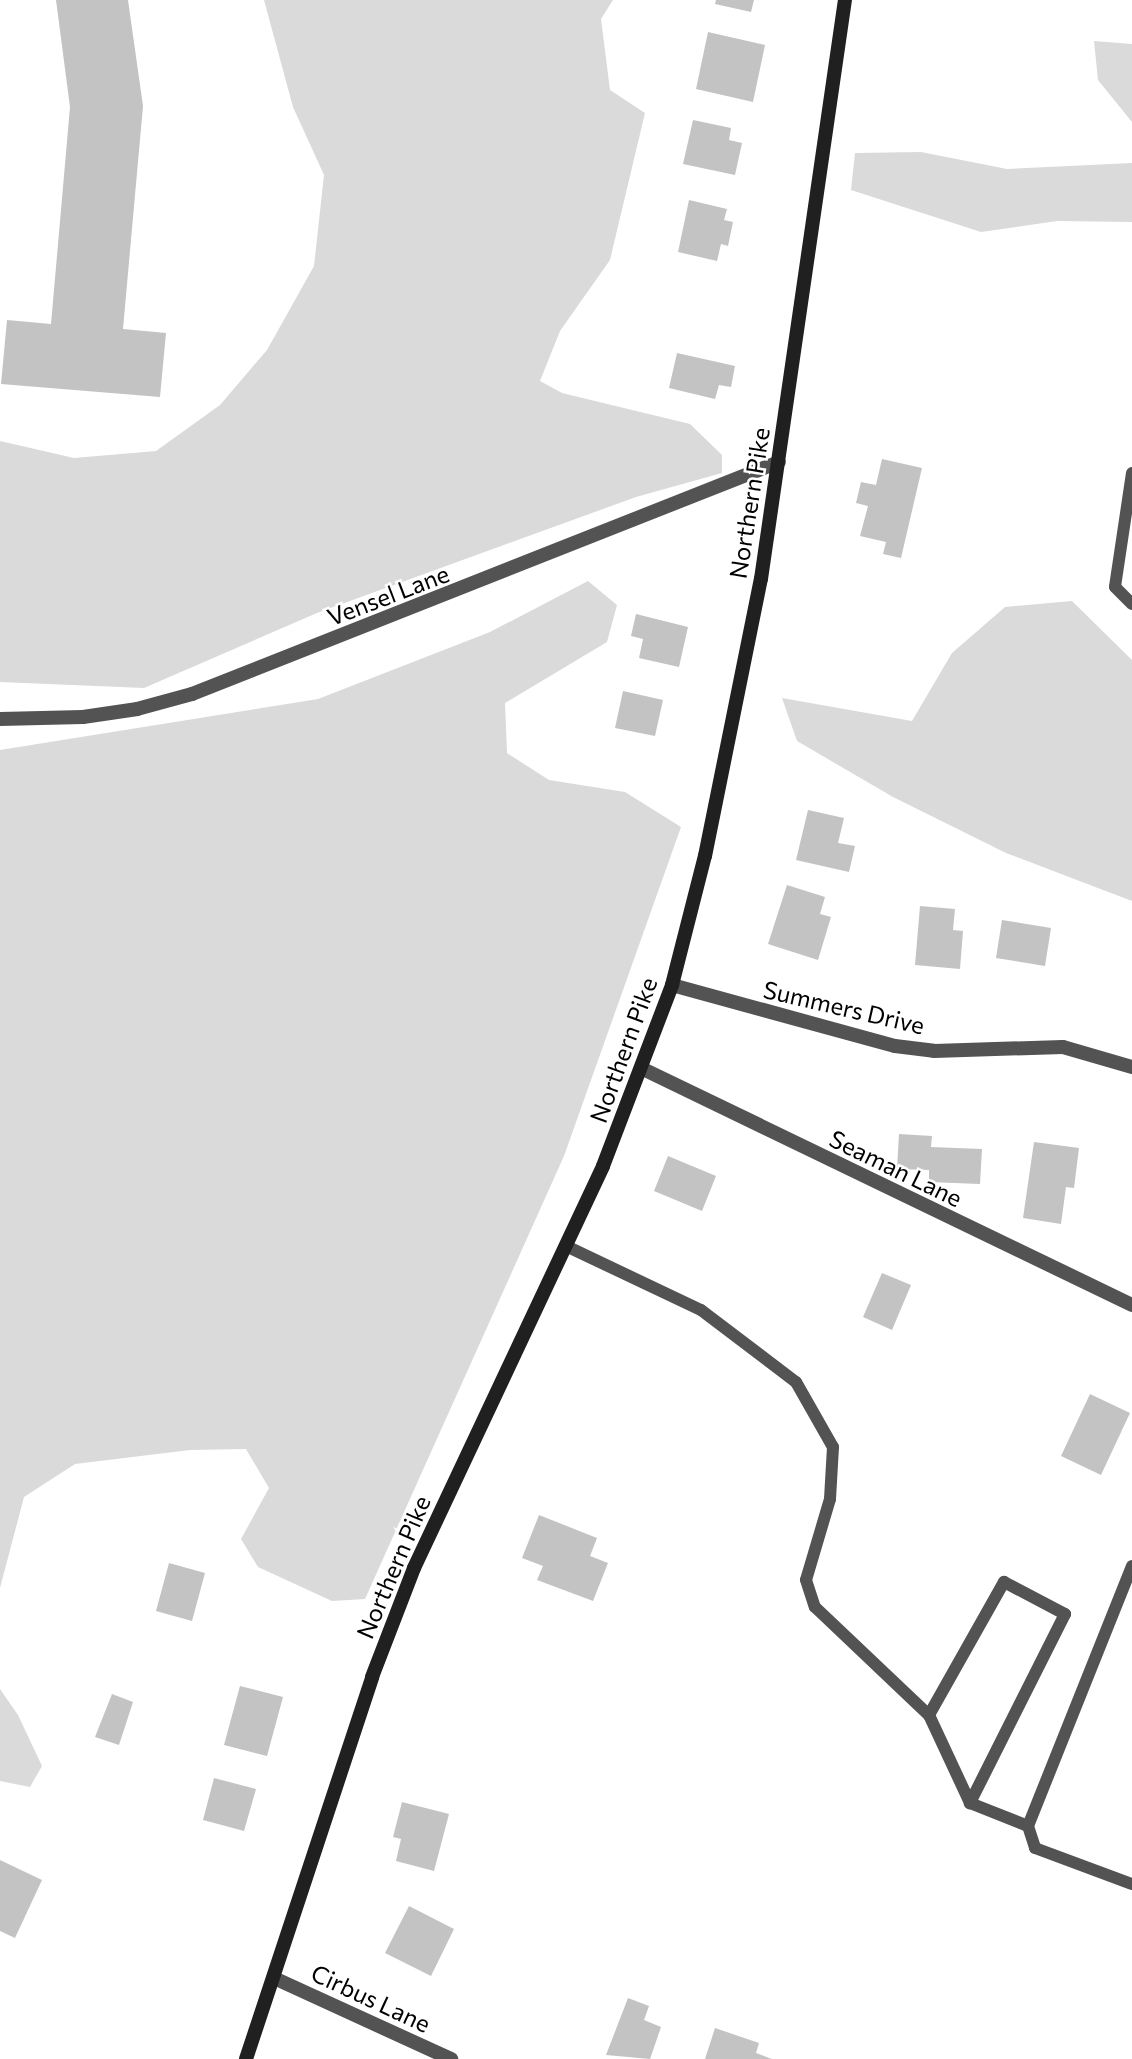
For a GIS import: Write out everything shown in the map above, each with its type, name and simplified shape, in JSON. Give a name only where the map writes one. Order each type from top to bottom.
[{"type":"street","name":"Northern Pike","points":[[246,2059],[372,1677],[414,1568],[565,1246],[643,1069],[672,985],[705,856],[761,579],[845,0]]},
{"type":"street","name":"Vensel Lane","points":[[0,719],[83,716],[137,709],[192,694],[779,462]]},
{"type":"street","name":"Summers Drive","points":[[672,985],[895,1046],[934,1051],[1063,1047],[1132,1067]]},
{"type":"street","name":"Seaman Lane","points":[[643,1069],[1132,1305]]},
{"type":"street","name":"Cirbus Lane","points":[[274,1978],[450,2059]]},
{"type":"lane","points":[[1132,473],[1115,587],[1132,604]]},
{"type":"lane","points":[[565,1246],[701,1310],[796,1382],[833,1447],[830,1499],[806,1580],[815,1607],[929,1715],[970,1803],[1028,1826]]},
{"type":"lane","points":[[1132,1566],[1028,1826],[1035,1848],[1132,1884]]},
{"type":"lane","points":[[929,1715],[1004,1582],[1065,1614],[970,1803]]},
{"type":"shaded area","points":[[264,0],[613,0],[601,19],[610,90],[645,113],[610,260],[560,331],[540,381],[562,393],[690,424],[722,455],[722,473],[636,497],[317,613],[144,688],[0,682],[0,441],[74,458],[156,451],[220,405],[267,350],[314,266],[324,175],[293,107]]},
{"type":"shaded area","points":[[1094,41],[1132,44],[1132,122],[1098,80]]},
{"type":"shaded area","points":[[921,152],[1007,169],[1132,163],[1132,222],[1057,221],[981,232],[851,190],[855,153]]},
{"type":"shaded area","points":[[588,581],[617,605],[607,642],[505,703],[507,753],[549,780],[625,792],[681,827],[564,1156],[365,1599],[332,1601],[258,1567],[241,1539],[269,1488],[246,1449],[190,1450],[75,1464],[24,1497],[0,1588],[0,750],[318,699],[490,632]]},
{"type":"shaded area","points":[[1072,601],[1132,660],[1132,901],[1006,853],[893,797],[797,741],[782,698],[912,721],[952,653],[1005,607]]},
{"type":"shaded area","points":[[0,1689],[18,1715],[42,1766],[30,1787],[0,1781]]},
{"type":"building","points":[[56,0],[128,0],[143,106],[123,329],[166,333],[160,397],[1,384],[7,320],[51,324],[70,107]]},
{"type":"building","points":[[716,0],[754,0],[751,12],[715,4]]},
{"type":"building","points":[[708,32],[765,45],[753,102],[696,89]]},
{"type":"building","points":[[693,120],[731,128],[729,140],[742,143],[735,175],[683,164]]},
{"type":"building","points":[[689,200],[727,209],[724,220],[733,222],[728,246],[721,244],[717,261],[678,252]]},
{"type":"building","points":[[677,353],[735,366],[731,387],[719,385],[715,399],[669,388]]},
{"type":"building","points":[[882,459],[922,468],[901,558],[883,554],[886,542],[860,536],[868,506],[856,503],[861,482],[876,485]]},
{"type":"building","points":[[636,614],[688,627],[679,667],[639,658],[643,639],[631,636]]},
{"type":"building","points":[[623,691],[663,700],[655,736],[615,728]]},
{"type":"building","points":[[808,810],[844,818],[838,843],[855,846],[849,872],[796,860]]},
{"type":"building","points":[[787,885],[825,897],[820,914],[831,917],[818,960],[768,944]]},
{"type":"building","points":[[920,906],[955,909],[953,930],[963,931],[960,969],[915,965]]},
{"type":"building","points":[[1002,920],[1051,928],[1045,966],[996,958]]},
{"type":"building","points":[[899,1134],[932,1136],[931,1147],[982,1149],[980,1184],[929,1182],[929,1170],[897,1169]]},
{"type":"building","points":[[1034,1142],[1079,1148],[1074,1188],[1066,1187],[1061,1224],[1023,1218]]},
{"type":"building","points":[[668,1156],[716,1176],[702,1211],[654,1191]]},
{"type":"building","points":[[882,1273],[911,1285],[892,1330],[863,1317]]},
{"type":"building","points":[[1090,1394],[1130,1413],[1101,1475],[1061,1456]]},
{"type":"building","points":[[539,1515],[597,1538],[590,1556],[608,1563],[593,1601],[537,1580],[543,1566],[522,1558]]},
{"type":"building","points":[[169,1563],[205,1573],[192,1621],[156,1611]]},
{"type":"building","points":[[240,1686],[283,1697],[267,1756],[224,1745]]},
{"type":"building","points":[[112,1694],[133,1702],[119,1745],[95,1737]]},
{"type":"building","points":[[214,1778],[256,1789],[244,1831],[203,1820]]},
{"type":"building","points":[[402,1802],[449,1814],[434,1871],[396,1861],[401,1839],[393,1837]]},
{"type":"building","points":[[0,1860],[42,1880],[15,1938],[0,1931]]},
{"type":"building","points":[[409,1906],[454,1929],[431,1976],[385,1953]]},
{"type":"building","points":[[628,1998],[649,2006],[644,2020],[661,2027],[650,2059],[606,2055]]},
{"type":"building","points":[[715,2028],[759,2043],[756,2053],[772,2059],[705,2059]]}]
